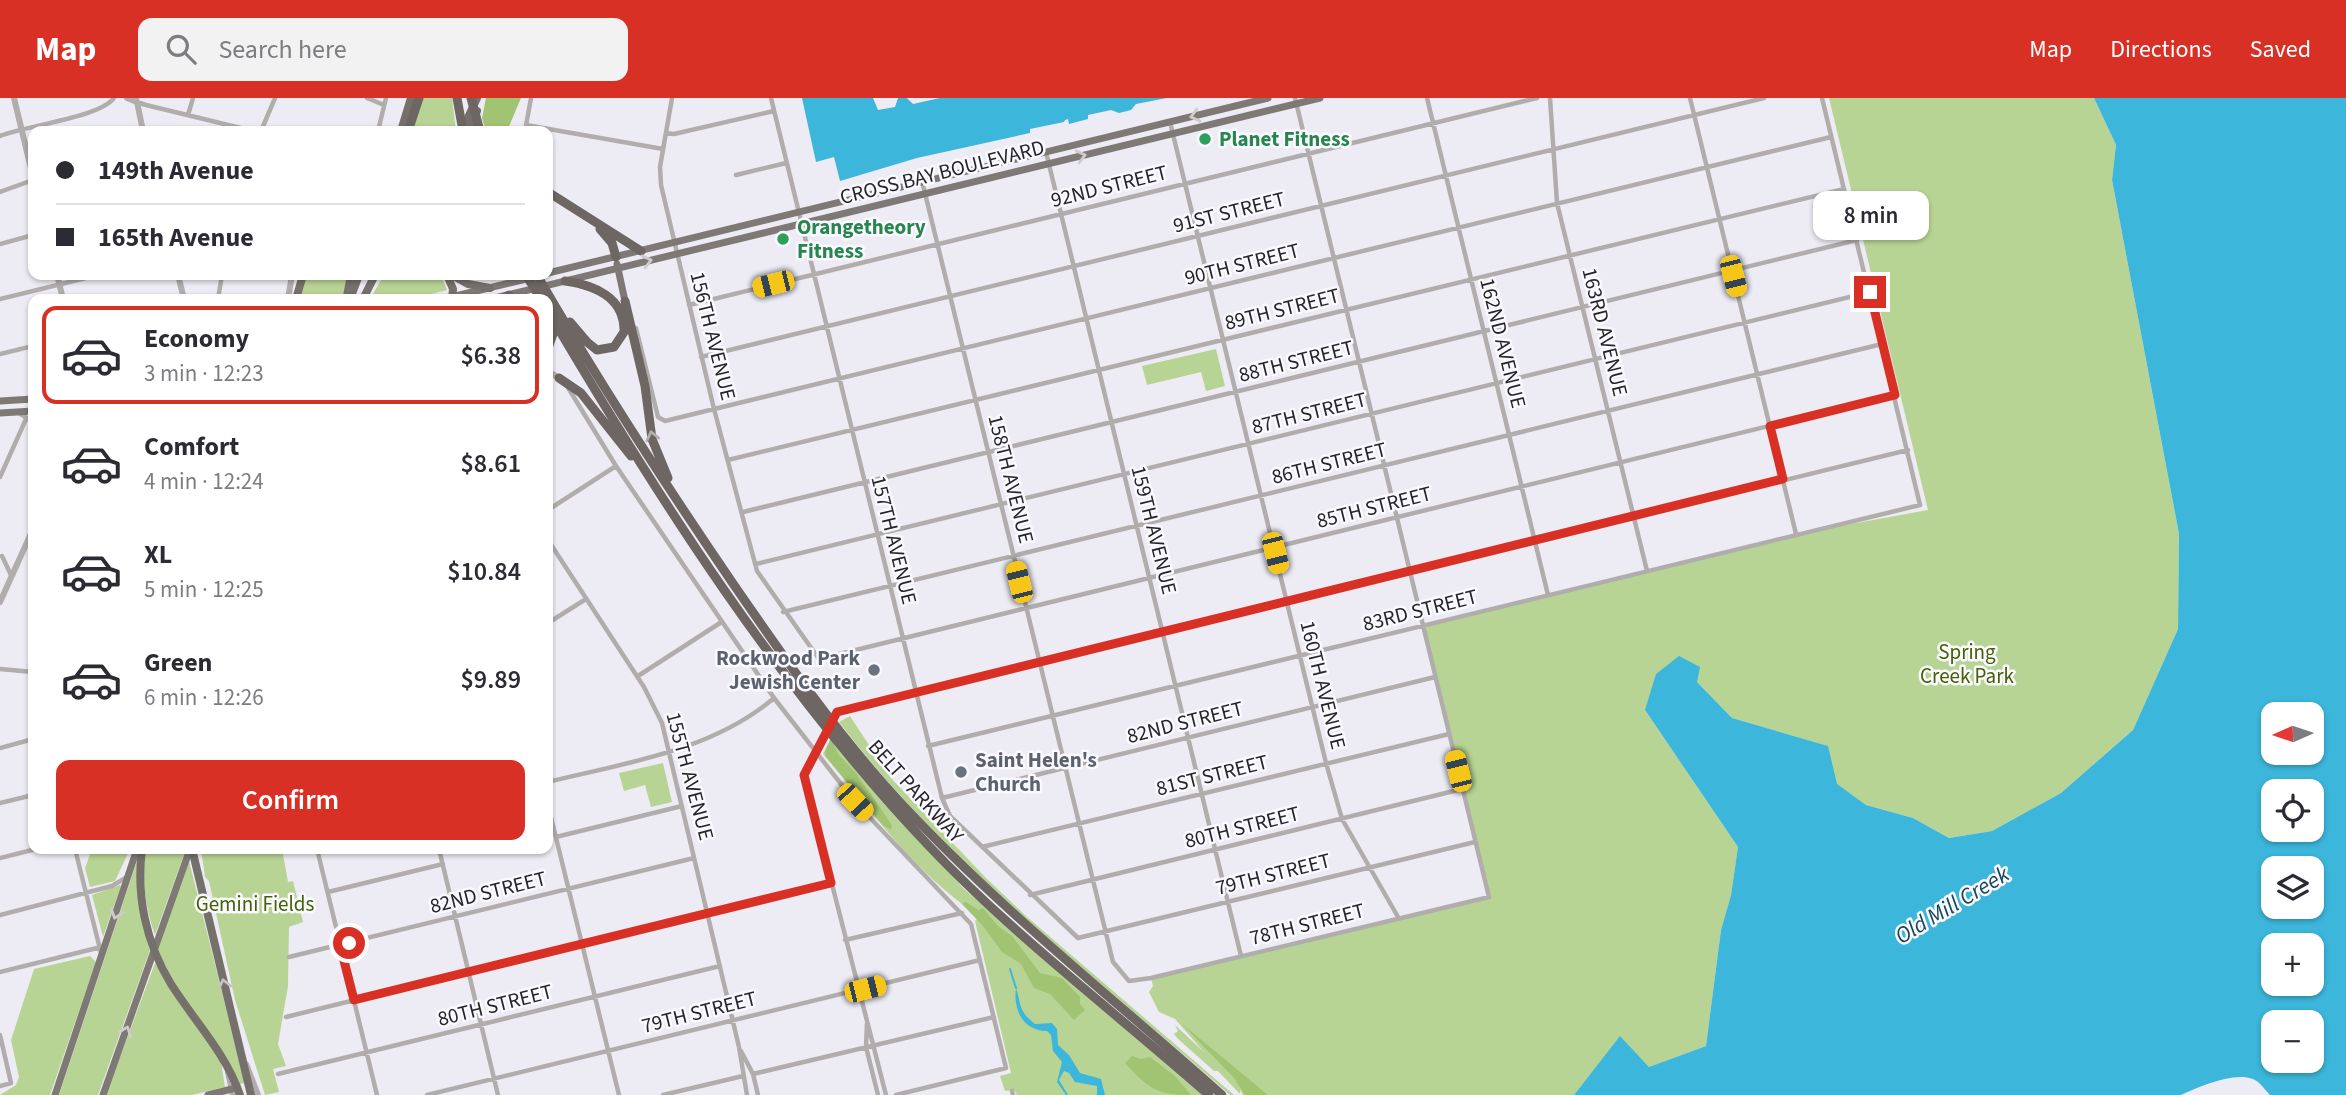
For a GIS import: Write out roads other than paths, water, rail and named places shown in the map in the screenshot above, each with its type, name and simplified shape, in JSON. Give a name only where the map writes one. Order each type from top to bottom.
[{"type":"highway","points":[[403,126],[411,98]]},
{"type":"highway","points":[[410,126],[419,98]]},
{"type":"highway","points":[[457,98],[465,126]]},
{"type":"highway","points":[[467,126],[469,98]]},
{"type":"highway","points":[[469,98],[478,126]]},
{"type":"highway","points":[[469,126],[478,100]]},
{"type":"highway","points":[[553,195],[641,251]]},
{"type":"highway","points":[[585,216],[608,236],[616,257]]},
{"type":"highway","points":[[460,280],[490,288]]},
{"type":"highway","points":[[553,295],[592,347],[603,350],[617,345],[622,338],[624,326],[612,299],[593,286],[564,282]]},
{"type":"highway","name":"BELT PARKWAY","points":[[553,299],[608,394],[816,706]]},
{"type":"highway","points":[[625,301],[644,380],[653,444],[690,520]]},
{"type":"highway","name":"BELT PARKWAY","points":[[553,319],[670,507],[752,627],[892,806],[962,880],[1039,950],[1209,1095]]},
{"type":"highway","points":[[559,378],[589,402],[670,507]]},
{"type":"highway","name":"BELT PARKWAY","points":[[835,730],[899,801],[988,892],[1222,1095]]},
{"type":"highway","points":[[142,854],[141,892],[149,936],[161,965],[225,1060],[236,1092]]},
{"type":"highway","points":[[192,854],[251,1095]]},
{"type":"main road","name":"CROSS BAY BOULEVARD","points":[[553,273],[1268,98]]},
{"type":"main road","name":"CROSS BAY BOULEVARD","points":[[516,294],[1173,134],[1296,101],[1320,98]]},
{"type":"main road","points":[[732,240],[736,235],[790,221],[798,212]]},
{"type":"main road","points":[[616,257],[625,301]]},
{"type":"main road","points":[[471,294],[520,280]]},
{"type":"main road","points":[[0,401],[28,400]]},
{"type":"main road","points":[[0,413],[28,411]]},
{"type":"main road","points":[[55,1095],[102,957],[102,947],[135,854]]},
{"type":"main road","points":[[103,1095],[189,854]]},
{"type":"main road","points":[[208,1095],[236,1092]]},
{"type":"street","points":[[14,98],[28,158]]},
{"type":"street","points":[[30,126],[102,109],[114,98]]},
{"type":"street","points":[[127,98],[233,126]]},
{"type":"street","points":[[188,115],[193,98]]},
{"type":"street","points":[[263,126],[275,98]]},
{"type":"street","points":[[367,98],[384,105]]},
{"type":"street","points":[[379,126],[386,98]]},
{"type":"street","points":[[525,126],[531,98]]},
{"type":"street","name":"156TH AVENUE","points":[[672,98],[663,149],[661,180],[714,409],[761,579],[819,659]]},
{"type":"street","name":"157TH AVENUE","points":[[771,98],[942,798],[950,816],[1078,938]]},
{"type":"street","name":"162ND AVENUE","points":[[1427,98],[1548,595]]},
{"type":"street","name":"92ND STREET","points":[[689,305],[1538,98]]},
{"type":"street","name":"163RD AVENUE","points":[[1550,98],[1557,203],[1647,571]]},
{"type":"street","points":[[1690,98],[1796,534]]},
{"type":"street","name":"91ST STREET","points":[[701,357],[1764,98]]},
{"type":"street","points":[[886,1095],[804,775],[835,713],[1908,450],[1822,98]]},
{"type":"street","points":[[137,100],[142,126]]},
{"type":"street","points":[[1296,101],[1475,842]]},
{"type":"street","points":[[666,133],[674,134],[774,111]]},
{"type":"street","name":"160TH AVENUE","points":[[1170,122],[1312,707],[1342,819],[1398,917]]},
{"type":"street","points":[[0,136],[28,126]]},
{"type":"street","points":[[553,132],[663,149]]},
{"type":"street","name":"90TH STREET","points":[[625,301],[630,305],[660,420],[838,379],[1831,136]]},
{"type":"street","name":"159TH AVENUE","points":[[1046,152],[1241,956]]},
{"type":"street","points":[[736,175],[786,163]]},
{"type":"street","points":[[0,192],[28,181]]},
{"type":"street","name":"158TH AVENUE","points":[[922,181],[1105,931],[1115,968],[1132,981]]},
{"type":"street","name":"89TH STREET","points":[[728,460],[1844,189]]},
{"type":"street","points":[[0,244],[28,236]]},
{"type":"street","name":"88TH STREET","points":[[743,512],[1857,240]]},
{"type":"street","points":[[58,280],[62,294]]},
{"type":"street","points":[[0,299],[76,280]]},
{"type":"street","name":"87TH STREET","points":[[756,564],[1870,292]]},
{"type":"street","name":"86TH STREET","points":[[783,612],[1882,344]]},
{"type":"street","points":[[0,354],[28,347]]},
{"type":"street","points":[[553,374],[559,378],[720,623],[774,698],[855,802],[971,923],[1006,1068],[896,1095]]},
{"type":"street","name":"85TH STREET","points":[[819,659],[1895,395]]},
{"type":"street","points":[[0,477],[26,419],[18,412]]},
{"type":"street","name":"83RD STREET","points":[[928,746],[1920,505],[1908,450]]},
{"type":"street","points":[[553,507],[616,466]]},
{"type":"street","points":[[0,602],[5,583],[12,576],[28,540]]},
{"type":"street","name":"155TH AVENUE","points":[[553,548],[638,676],[657,710],[670,752],[708,914],[739,1047],[747,1095]]},
{"type":"street","points":[[2,556],[12,576]]},
{"type":"street","points":[[553,620],[586,599]]},
{"type":"street","points":[[638,676],[720,623]]},
{"type":"street","points":[[0,669],[28,672]]},
{"type":"street","name":"82ND STREET","points":[[942,798],[1435,677]]},
{"type":"street","points":[[553,781],[670,752],[716,735],[774,698]]},
{"type":"street","name":"81ST STREET","points":[[982,847],[1449,734]]},
{"type":"street","points":[[0,748],[28,740]]},
{"type":"street","name":"80TH STREET","points":[[1030,895],[1462,789]]},
{"type":"street","points":[[0,803],[28,796]]},
{"type":"street","points":[[556,836],[682,806]]},
{"type":"street","points":[[553,824],[619,1095]]},
{"type":"street","name":"79TH STREET","points":[[1078,938],[1475,842]]},
{"type":"street","name":"78TH STREET","points":[[1132,981],[1489,897],[1475,842]]},
{"type":"street","points":[[0,858],[28,851]]},
{"type":"street","points":[[0,972],[102,947],[76,854]]},
{"type":"street","points":[[318,854],[377,1095]]},
{"type":"street","points":[[440,854],[498,1095]]},
{"type":"street","name":"82ND STREET","points":[[289,957],[694,858]]},
{"type":"street","points":[[328,892],[443,864]]},
{"type":"street","points":[[0,915],[112,886],[128,877]]},
{"type":"street","points":[[286,1017],[831,883]]},
{"type":"street","points":[[845,940],[962,913]]},
{"type":"street","name":"79TH STREET","points":[[427,1095],[980,960]]},
{"type":"street","name":"80TH STREET","points":[[278,1074],[720,966]]},
{"type":"street","points":[[752,1074],[994,1017]]},
{"type":"street","points":[[867,1022],[866,1047],[878,1095]]},
{"type":"street","points":[[0,1036],[11,1083],[0,1086]]},
{"type":"street","name":"155TH AVENUE","points":[[739,1047],[752,1074],[758,1095]]},
{"type":"street","points":[[240,1050],[258,1095]]},
{"type":"street","points":[[663,1095],[743,1076]]},
{"type":"water","points":[[802,98],[873,98],[878,110],[895,107],[898,98],[907,98],[913,104],[940,98],[1167,98],[1136,104],[1131,110],[1119,113],[1111,110],[1088,115],[1088,119],[1069,124],[1068,119],[1030,129],[1030,133],[917,158],[840,181],[834,157],[816,162]]},
{"type":"water","name":"Old Mill Creek","points":[[2094,98],[2346,98],[2346,1095],[2270,1095],[2258,1082],[2241,1077],[2220,1080],[2181,1095],[1574,1095],[1620,1036],[1649,1067],[1706,1046],[1721,930],[1731,895],[1738,847],[1645,710],[1656,674],[1679,656],[1700,667],[1697,682],[1732,718],[1828,746],[1837,784],[1866,805],[1913,818],[1949,838],[1992,831],[2061,793],[2133,730],[2178,629],[2179,534],[2112,180],[2116,145]]},
{"type":"water","points":[[1016,988],[1021,1008],[1026,1015],[1035,1024],[1052,1023],[1057,1029],[1058,1045],[1069,1055],[1080,1073],[1101,1079],[1105,1095],[1097,1095],[1097,1086],[1075,1082],[1069,1073],[1064,1071],[1059,1080],[1066,1095],[1057,1082],[1062,1062],[1053,1051],[1051,1035],[1047,1031],[1032,1027],[1021,1018],[1016,1004]]},
{"type":"waterway","points":[[1010,969],[1016,988]]},
{"type":"place","name":"Planet Fitness","points":[[1205,139]]},
{"type":"place","name":"Orangetheory Fitness","points":[[783,239]]},
{"type":"place","name":"Rockwood Park Jewish Center","points":[[874,670]]},
{"type":"place","name":"Saint Helen's Church","points":[[961,772]]},
{"type":"park label","name":"Spring Creek Park","points":[[1967,664]]},
{"type":"park label","name":"Gemini Fields","points":[[255,904]]}]
